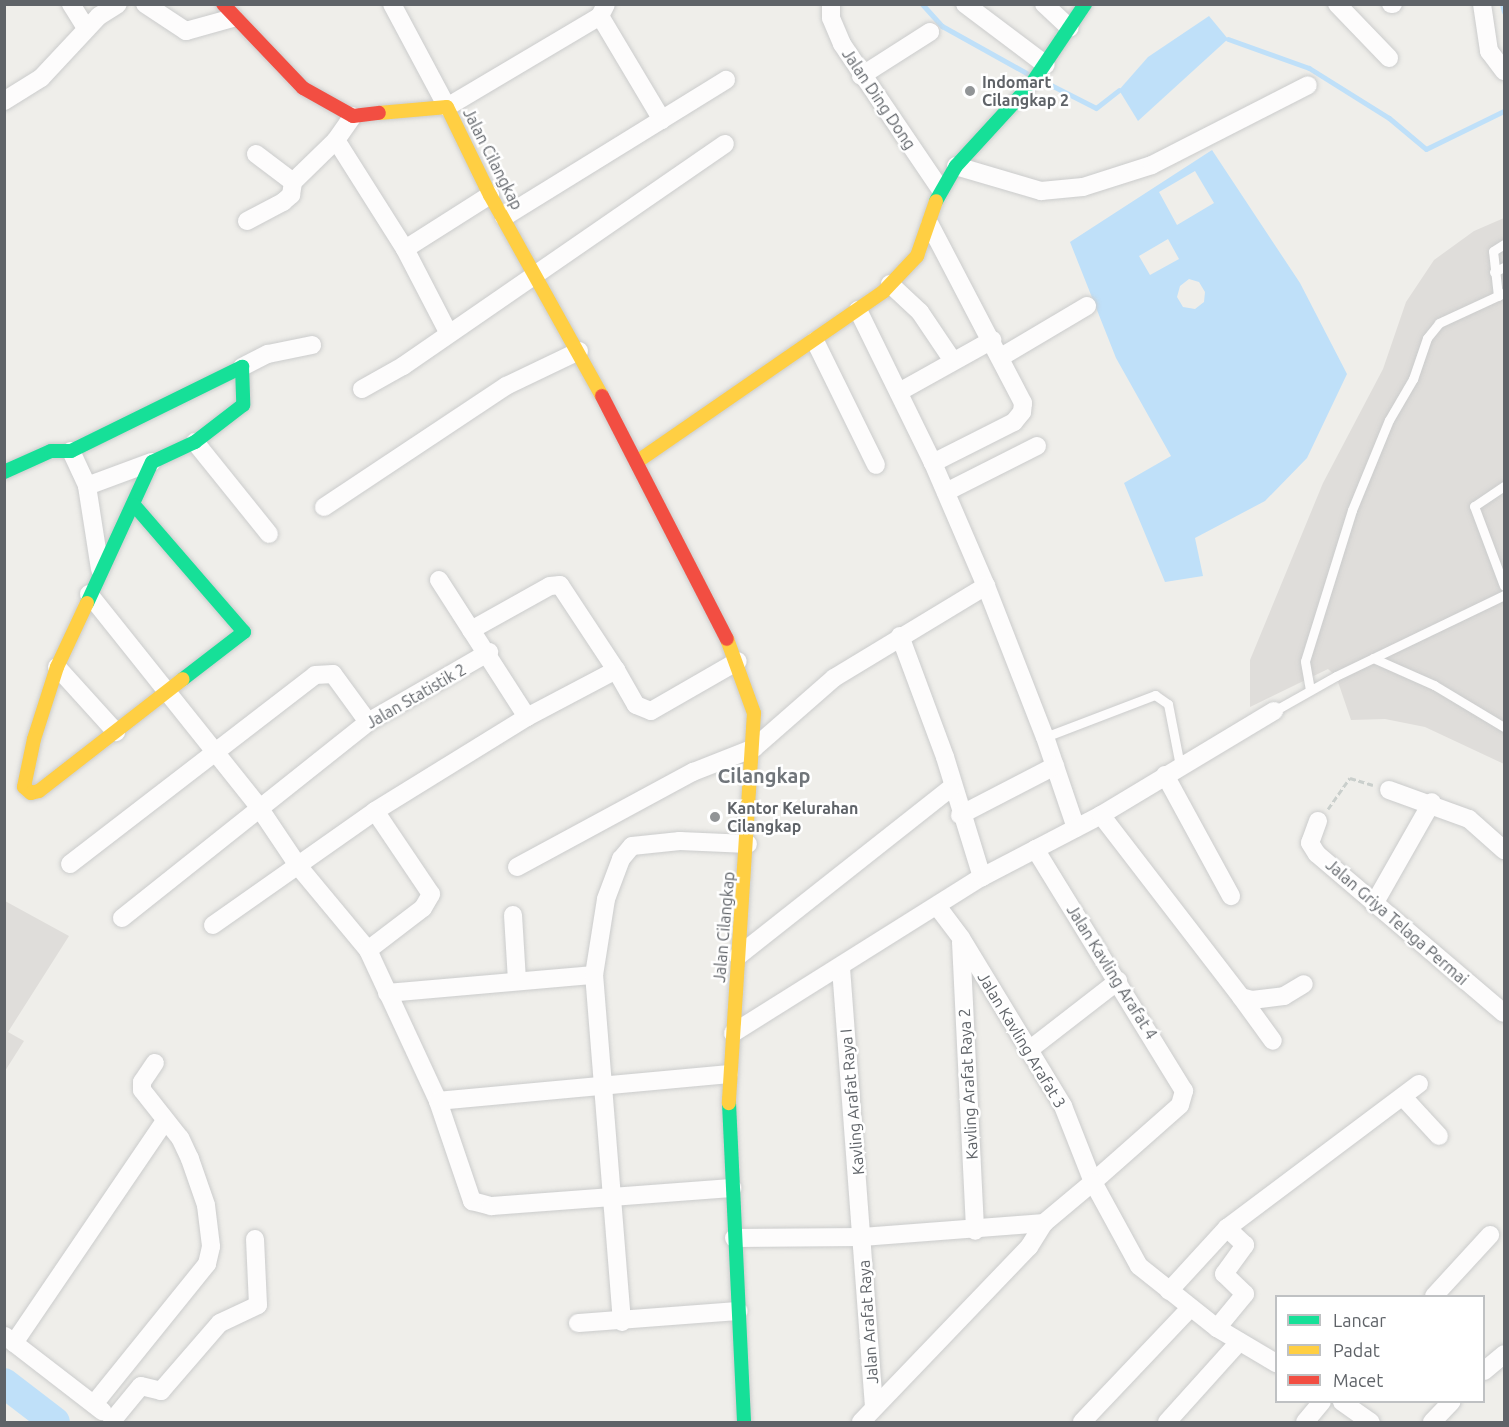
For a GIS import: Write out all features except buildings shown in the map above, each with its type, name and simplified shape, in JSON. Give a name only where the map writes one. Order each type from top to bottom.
[{"type":"street","points":[[71,4],[86,28]]},
{"type":"street","points":[[4,102],[40,78],[86,28],[118,4]]},
{"type":"street","points":[[145,4],[186,31],[228,11],[303,88],[353,116],[336,140],[292,182],[291,195],[284,202],[247,221]]},
{"type":"street","points":[[392,4],[447,107],[603,10],[662,120]]},
{"type":"street","name":"Jalan Ding Dong","points":[[831,4],[831,18],[861,76],[940,189]]},
{"type":"street","points":[[965,4],[1039,74]]},
{"type":"street","points":[[1044,4],[1071,28]]},
{"type":"street","points":[[638,460],[814,341],[890,284],[917,256],[930,225],[940,189],[956,166],[1039,74],[1085,4]]},
{"type":"street","points":[[1337,4],[1389,58]]},
{"type":"street","points":[[1490,6],[1489,51],[1502,64]]},
{"type":"street","points":[[861,76],[930,32]]},
{"type":"street","points":[[504,218],[726,80]]},
{"type":"street","points":[[956,166],[1041,191],[1083,187],[1152,165],[1308,85]]},
{"type":"street","name":"Jalan Cilangkap","points":[[353,116],[447,107],[490,195],[638,460],[738,661],[754,713],[748,844],[729,1074],[734,1238],[744,1422]]},
{"type":"street","points":[[336,140],[405,249],[448,332]]},
{"type":"street","points":[[362,389],[403,366],[448,332],[725,144]]},
{"type":"street","points":[[256,154],[292,182]]},
{"type":"street","points":[[405,249],[490,195]]},
{"type":"street","points":[[930,225],[1001,357],[1023,403],[1022,412],[1014,422],[933,463]]},
{"type":"street","points":[[890,284],[920,312],[953,362]]},
{"type":"street","points":[[1001,357],[1087,306]]},
{"type":"street","points":[[858,310],[933,463],[986,586],[1046,737],[1076,828]]},
{"type":"street","points":[[899,392],[992,340]]},
{"type":"street","points":[[814,341],[876,465]]},
{"type":"street","points":[[4,472],[51,451],[70,451],[268,354],[312,345]]},
{"type":"street","points":[[324,507],[506,386],[579,351]]},
{"type":"street","points":[[87,486],[152,462],[195,442],[243,405],[246,396],[242,367]]},
{"type":"street","points":[[195,442],[270,534]]},
{"type":"street","points":[[946,492],[1037,446]]},
{"type":"street","points":[[70,451],[87,486],[100,569]]},
{"type":"street","points":[[134,505],[244,632],[169,693],[39,791],[26,791],[34,739],[57,667],[100,569],[134,505],[152,462]]},
{"type":"street","points":[[439,580],[471,630],[489,652],[527,717]]},
{"type":"street","points":[[471,630],[550,586],[560,585],[616,670],[636,705],[651,711],[738,661]]},
{"type":"street","points":[[517,867],[693,772],[754,748],[834,678],[986,586]]},
{"type":"street","points":[[89,594],[260,809],[298,867],[368,950],[438,1101],[468,1194],[478,1205],[732,1188]]},
{"type":"street","points":[[900,636],[945,757],[951,788],[982,877]]},
{"type":"street","name":"Jalan Statistik 2","points":[[122,918],[368,722],[489,652]]},
{"type":"street","points":[[57,667],[116,732]]},
{"type":"street","points":[[213,925],[375,811],[527,717],[616,670]]},
{"type":"street","points":[[70,864],[294,690],[326,671],[333,674],[368,722]]},
{"type":"street","points":[[733,1034],[982,877],[1101,815],[1172,770],[1274,711]]},
{"type":"street","points":[[960,815],[1055,766]]},
{"type":"street","points":[[1172,770],[1231,896]]},
{"type":"street","points":[[738,956],[951,788]]},
{"type":"street","points":[[1389,790],[1432,802],[1469,819],[1504,850]]},
{"type":"street","points":[[1374,904],[1432,802]]},
{"type":"street","points":[[368,950],[423,908],[431,894],[375,811]]},
{"type":"street","points":[[1101,815],[1273,1041]]},
{"type":"street","name":"Jalan Griya Telaga Permai","points":[[1318,822],[1310,843],[1374,904],[1501,1003]]},
{"type":"street","points":[[622,1322],[594,975],[606,899],[621,859],[632,846],[680,841],[748,844]]},
{"type":"street","name":"Jalan Kavling Arafat 4","points":[[1035,849],[1181,1085],[1184,1097],[1143,1140],[1093,1182]]},
{"type":"street","name":"Jalan Kavling Arafat 3","points":[[937,906],[961,938],[1063,1106],[1093,1182],[1139,1266],[1216,1328],[1275,1362]]},
{"type":"street","points":[[513,915],[517,981]]},
{"type":"street","name":"Kavling Arafat Raya 2","points":[[961,938],[975,1231]]},
{"type":"street","name":"Kavling Arafat Raya I","points":[[841,968],[862,1237]]},
{"type":"street","points":[[387,993],[594,975]]},
{"type":"street","points":[[1029,1050],[1118,981]]},
{"type":"street","points":[[1241,997],[1276,998],[1304,984]]},
{"type":"street","points":[[94,1404],[207,1264],[212,1246],[207,1206],[190,1159],[142,1090],[142,1082],[155,1063]]},
{"type":"street","points":[[438,1101],[603,1083],[729,1074]]},
{"type":"street","points":[[1169,1291],[1227,1228],[1419,1084]]},
{"type":"street","points":[[1403,1097],[1439,1136]]},
{"type":"street","points":[[165,1121],[9,1339],[94,1404],[113,1422],[141,1386],[161,1391],[220,1323],[260,1302],[255,1239]]},
{"type":"street","points":[[861,1422],[1029,1247],[1044,1223],[1093,1182]]},
{"type":"street","points":[[734,1238],[862,1237],[975,1231],[1044,1223]]},
{"type":"street","points":[[1216,1328],[1245,1294],[1224,1275],[1245,1245],[1227,1228]]},
{"type":"street","points":[[1435,1295],[1490,1234]]},
{"type":"street","name":"Jalan Arafat Raya","points":[[862,1237],[874,1407]]},
{"type":"street","points":[[1082,1422],[1190,1308]]},
{"type":"street","points":[[578,1323],[622,1322],[739,1311]]},
{"type":"street","points":[[1167,1422],[1239,1342]]},
{"type":"street","points":[[1485,1370],[1504,1354]]},
{"type":"street","points":[[1305,1422],[1320,1403]]},
{"type":"street","points":[[1346,1403],[1371,1422]]},
{"type":"street","points":[[1432,1422],[1449,1403]]},
{"type":"lane","points":[[1310,690],[1305,678],[1305,661],[1352,510],[1389,420],[1413,379],[1426,338],[1439,323],[1501,294],[1494,272],[1493,251],[1504,244]]},
{"type":"lane","points":[[1494,272],[1504,267]]},
{"type":"lane","points":[[1504,486],[1481,498],[1474,507],[1504,586]]},
{"type":"lane","points":[[1274,711],[1373,658],[1504,595]]},
{"type":"lane","points":[[1373,658],[1434,685],[1504,728]]},
{"type":"lane","points":[[1046,737],[1155,695],[1167,704],[1172,770]]},
{"type":"path","points":[[1318,822],[1350,778],[1389,790]]},
{"type":"shaded area","points":[[1504,218],[1504,764],[1425,727],[1385,719],[1351,720],[1336,676],[1328,669],[1250,707],[1250,660],[1323,483],[1383,369],[1406,302],[1434,260],[1474,231]]},
{"type":"shaded area","points":[[5,901],[69,936],[8,1032],[24,1041],[5,1071]]},
{"type":"water","points":[[1209,16],[1228,39],[1138,121],[1119,90],[1148,57]]},
{"type":"water","points":[[1212,150],[1300,283],[1347,374],[1307,458],[1265,501],[1195,538],[1203,576],[1165,582],[1124,483],[1171,456],[1116,358],[1070,242]],"holes":[[[1195,171],[1214,203],[1177,225],[1159,192]],[[1168,239],[1179,259],[1150,275],[1139,256]],[[1189,279],[1199,282],[1205,292],[1204,302],[1195,309],[1183,307],[1177,297],[1180,286]]]},
{"type":"waterway","points":[[922,4],[942,26],[1030,75]]},
{"type":"waterway","points":[[1502,4],[1504,12]]},
{"type":"waterway","points":[[1228,39],[1309,68],[1389,118],[1426,149],[1504,111]]},
{"type":"waterway","points":[[1043,81],[1096,108],[1119,90]]},
{"type":"waterway","points":[[4,1383],[55,1422]]},
{"type":"traffic: fast","points":[[936,201],[956,166],[1032,83],[1085,4]]},
{"type":"traffic: fast","points":[[4,472],[51,451],[71,451],[242,367],[243,405],[195,442],[152,462],[87,603]]},
{"type":"traffic: fast","points":[[134,505],[244,632],[183,679]]},
{"type":"traffic: fast","points":[[729,1103],[744,1422]]},
{"type":"traffic: slow","points":[[379,113],[447,107],[490,195],[602,396]]},
{"type":"traffic: slow","points":[[638,461],[883,292],[917,256],[936,201]]},
{"type":"traffic: slow","points":[[87,603],[57,667],[34,739],[24,787],[31,793],[39,791],[183,679]]},
{"type":"traffic: slow","points":[[727,639],[754,713],[729,1103]]},
{"type":"traffic: jam","points":[[223,4],[303,88],[353,116],[379,113]]},
{"type":"traffic: jam","points":[[602,396],[727,639]]},
{"type":"place","name":"Indomart Cilangkap 2","points":[[970,91]]},
{"type":"place","name":"Kantor Kelurahan Cilangkap","points":[[715,817]]},
{"type":"district","name":"Cilangkap","points":[[764,775]]}]
